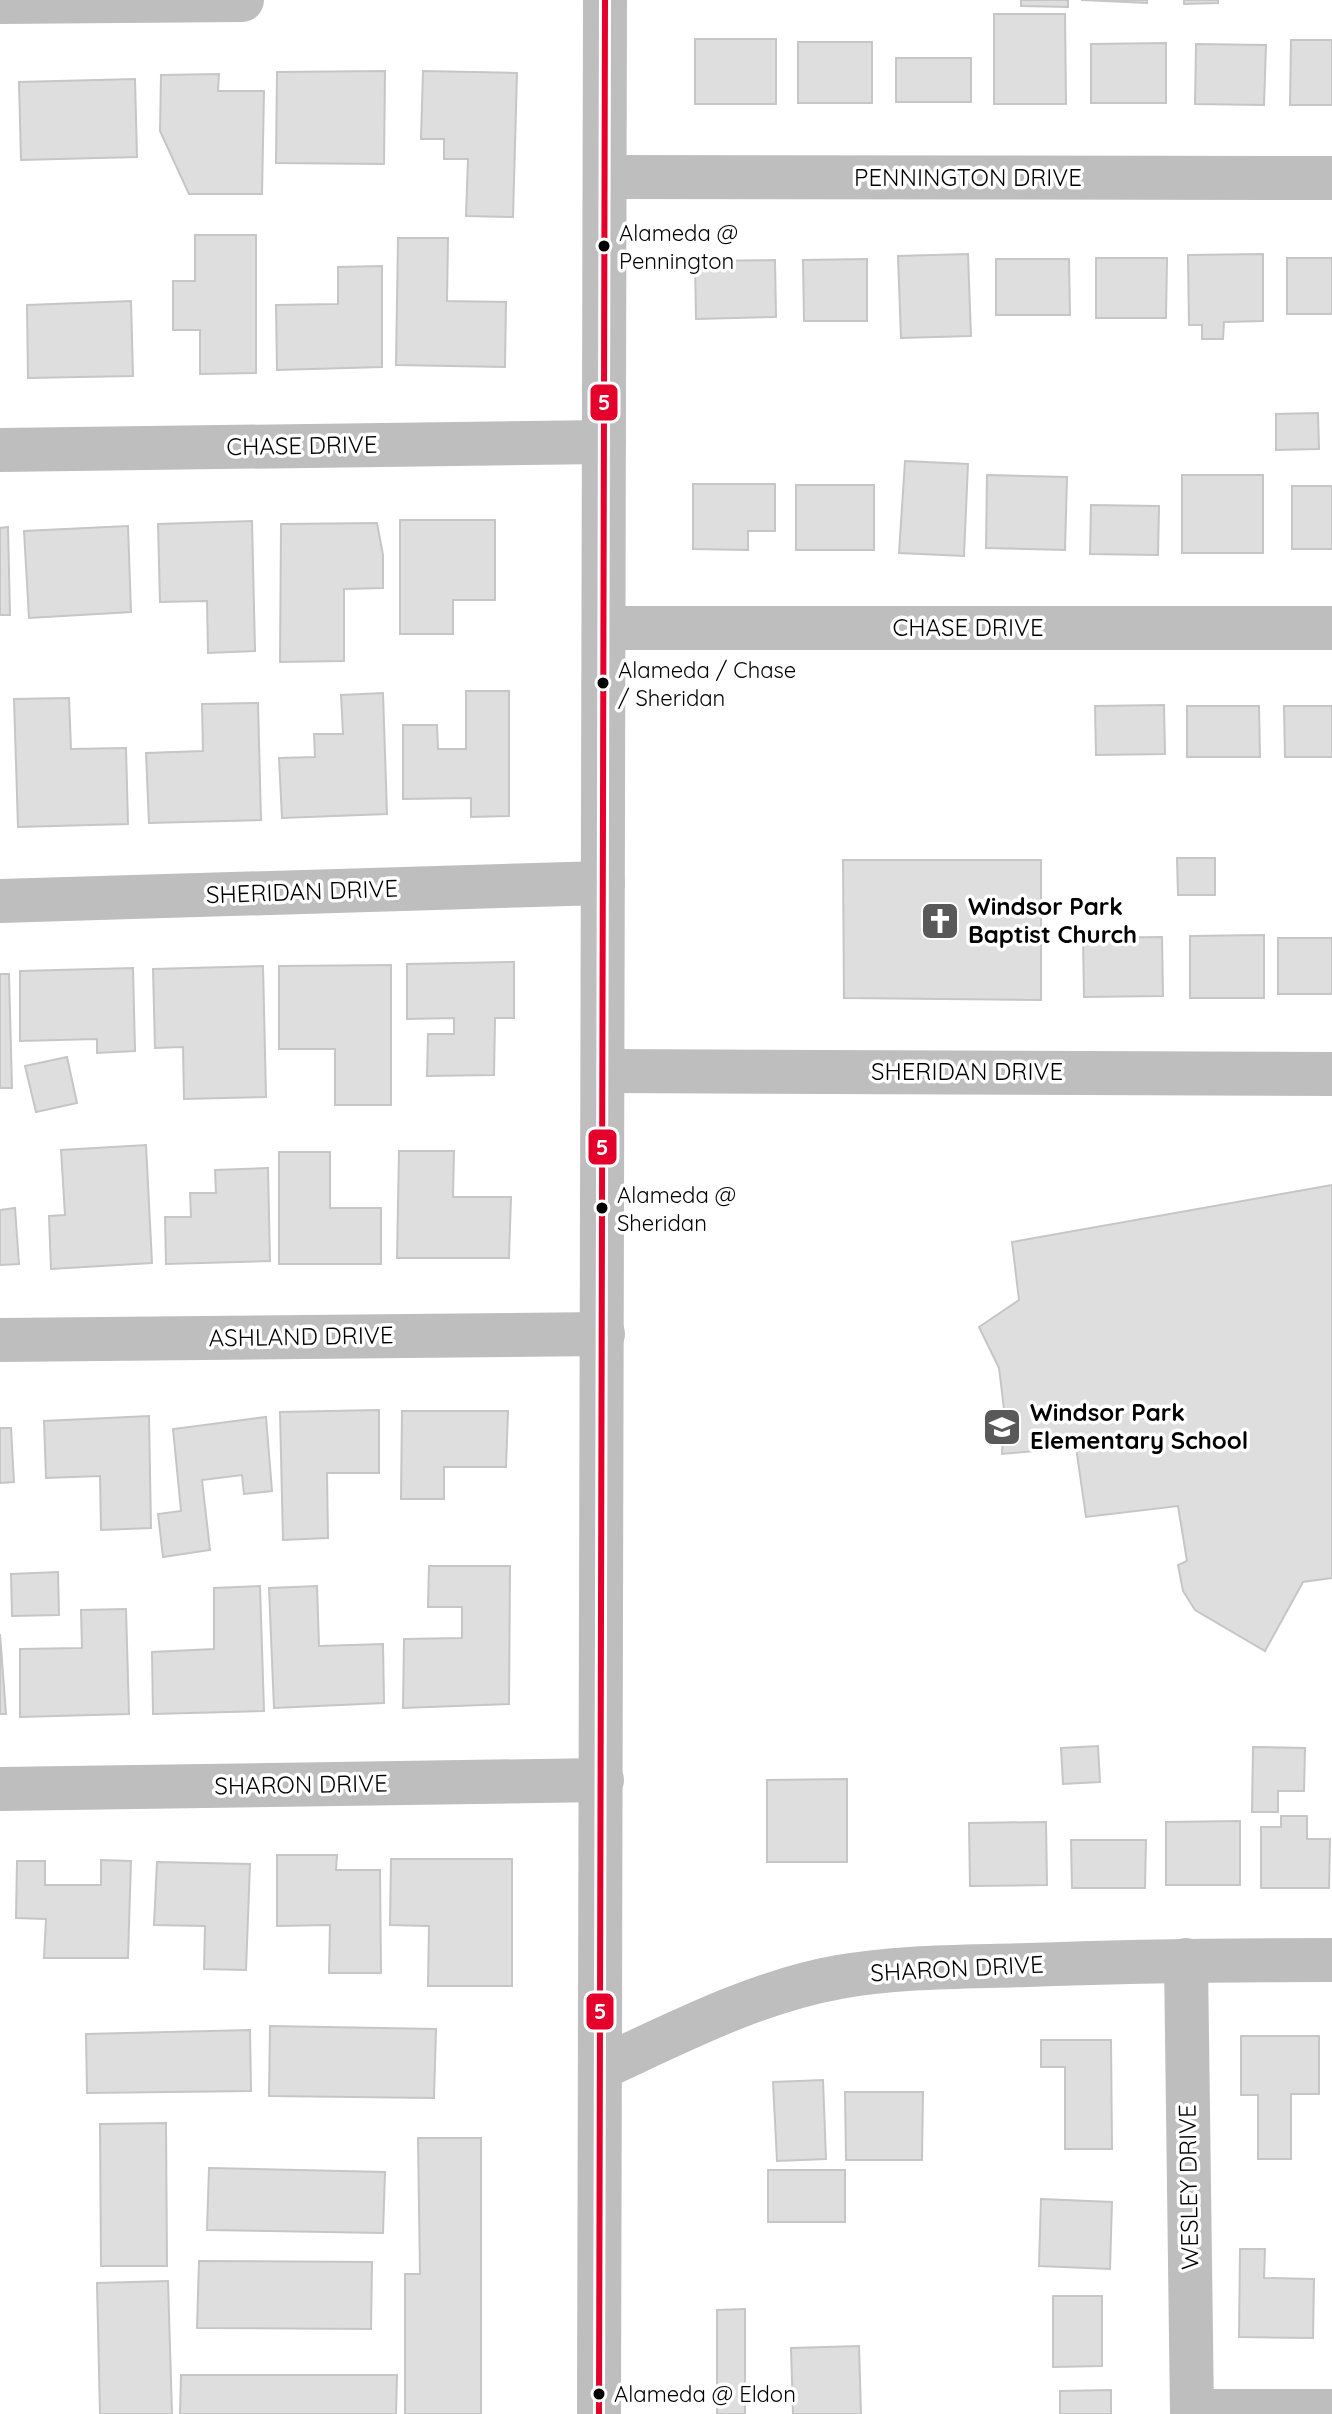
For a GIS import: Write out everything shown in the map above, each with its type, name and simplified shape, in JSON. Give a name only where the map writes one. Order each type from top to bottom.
[{"type":"street","points":[[0,2],[242,0]]},
{"type":"street","points":[[599,2414],[605,0]]},
{"type":"street","name":"PENNINGTON DRIVE","points":[[605,177],[1332,178]]},
{"type":"street","name":"CHASE DRIVE","points":[[0,450],[604,442]]},
{"type":"street","name":"CHASE DRIVE","points":[[604,628],[1332,628]]},
{"type":"street","name":"SHERIDAN DRIVE","points":[[0,901],[603,883]]},
{"type":"street","name":"SHERIDAN DRIVE","points":[[603,1071],[1332,1074]]},
{"type":"street","name":"ASHLAND DRIVE","points":[[0,1340],[603,1334]]},
{"type":"street","name":"SHARON DRIVE","points":[[0,1789],[602,1780]]},
{"type":"street","name":"SHARON DRIVE","points":[[601,2068],[697,2023],[766,1997],[836,1977],[900,1969],[1186,1960],[1332,1960]]},
{"type":"street","name":"WESLEY DRIVE","points":[[1186,1960],[1192,2412]]},
{"type":"street","points":[[1192,2412],[1332,2411]]},
{"type":"building","points":[[1021,0],[1068,0],[1068,7],[1021,6]]},
{"type":"building","points":[[1081,0],[1147,0],[1147,3]]},
{"type":"building","points":[[1184,0],[1218,0],[1218,3],[1184,4]]},
{"type":"building","points":[[994,14],[1065,14],[1066,104],[994,104]]},
{"type":"building","points":[[695,39],[776,39],[776,104],[695,104]]},
{"type":"building","points":[[1291,40],[1332,40],[1332,105],[1290,105]]},
{"type":"building","points":[[798,42],[872,42],[872,103],[798,103]]},
{"type":"building","points":[[1166,43],[1166,103],[1091,103],[1091,44]]},
{"type":"building","points":[[1196,44],[1266,45],[1264,105],[1195,104]]},
{"type":"building","points":[[896,58],[971,58],[971,102],[896,102]]},
{"type":"building","points":[[385,71],[384,164],[276,163],[277,72]]},
{"type":"building","points":[[423,71],[517,73],[513,217],[466,216],[468,159],[444,159],[444,139],[421,139]]},
{"type":"building","points":[[219,74],[218,91],[264,91],[262,194],[189,194],[160,131],[161,75]]},
{"type":"building","points":[[135,79],[137,157],[21,160],[19,82]]},
{"type":"building","points":[[195,235],[256,235],[256,373],[200,374],[200,330],[173,330],[173,281],[195,281]]},
{"type":"building","points":[[398,238],[448,238],[447,301],[506,302],[505,367],[396,365]]},
{"type":"building","points":[[968,254],[971,336],[901,338],[898,256]]},
{"type":"building","points":[[1263,254],[1263,321],[1224,322],[1223,339],[1202,339],[1202,325],[1189,325],[1188,255]]},
{"type":"building","points":[[1096,258],[1167,258],[1166,318],[1096,318]]},
{"type":"building","points":[[1287,258],[1332,258],[1332,314],[1287,314]]},
{"type":"building","points":[[867,259],[867,321],[804,321],[803,260]]},
{"type":"building","points":[[996,259],[1069,259],[1070,315],[996,315]]},
{"type":"building","points":[[775,260],[776,317],[696,319],[695,261]]},
{"type":"building","points":[[382,266],[382,367],[277,370],[276,305],[338,304],[338,267]]},
{"type":"building","points":[[131,301],[133,376],[28,378],[27,305]]},
{"type":"building","points":[[1318,413],[1319,449],[1276,450],[1276,414]]},
{"type":"building","points":[[905,461],[968,464],[964,556],[899,553]]},
{"type":"building","points":[[987,475],[1067,477],[1065,550],[986,548]]},
{"type":"building","points":[[1182,475],[1263,475],[1263,553],[1182,553]]},
{"type":"building","points":[[693,484],[775,484],[775,531],[748,531],[748,550],[693,549]]},
{"type":"building","points":[[796,485],[874,485],[874,550],[796,550]]},
{"type":"building","points":[[1292,486],[1332,486],[1332,549],[1292,549]]},
{"type":"building","points":[[1091,505],[1159,506],[1158,555],[1090,554]]},
{"type":"building","points":[[400,520],[495,520],[495,600],[453,600],[453,634],[400,634]]},
{"type":"building","points":[[252,521],[255,651],[208,653],[207,601],[160,602],[158,524]]},
{"type":"building","points":[[377,523],[383,555],[383,588],[344,589],[344,661],[280,662],[281,524]]},
{"type":"building","points":[[128,526],[131,612],[29,618],[24,531]]},
{"type":"building","points":[[8,527],[10,615],[0,615],[0,528]]},
{"type":"building","points":[[466,691],[509,691],[509,816],[471,817],[471,798],[403,799],[403,725],[437,725],[438,749],[466,749]]},
{"type":"building","points":[[383,693],[387,814],[282,818],[279,758],[315,757],[314,734],[343,734],[341,695]]},
{"type":"building","points":[[69,698],[71,749],[126,748],[128,824],[18,827],[14,699]]},
{"type":"building","points":[[258,703],[261,820],[149,823],[146,753],[203,751],[202,704]]},
{"type":"building","points":[[1164,705],[1165,754],[1096,755],[1095,706]]},
{"type":"building","points":[[1187,706],[1259,706],[1260,757],[1187,757]]},
{"type":"building","points":[[1284,706],[1332,706],[1332,757],[1285,757]]},
{"type":"building","points":[[1177,858],[1215,858],[1215,895],[1178,895]]},
{"type":"building","points":[[843,860],[1041,860],[1041,1000],[844,998]]},
{"type":"building","points":[[1264,935],[1264,998],[1190,998],[1190,936]]},
{"type":"building","points":[[1162,937],[1163,996],[1084,997],[1083,938]]},
{"type":"building","points":[[1278,938],[1332,938],[1332,994],[1278,994]]},
{"type":"building","points":[[514,962],[514,1018],[495,1018],[494,1075],[427,1076],[428,1034],[454,1034],[454,1018],[407,1019],[407,964]]},
{"type":"building","points":[[391,965],[391,1105],[335,1105],[335,1049],[279,1049],[279,966]]},
{"type":"building","points":[[263,966],[266,1097],[184,1099],[183,1047],[155,1048],[153,969]]},
{"type":"building","points":[[133,968],[135,1051],[97,1053],[97,1039],[20,1041],[20,971]]},
{"type":"building","points":[[0,974],[9,974],[12,1088],[0,1088]]},
{"type":"building","points":[[67,1057],[77,1103],[36,1112],[25,1066]]},
{"type":"building","points":[[146,1145],[152,1263],[51,1269],[49,1216],[65,1215],[61,1150]]},
{"type":"building","points":[[399,1151],[454,1151],[453,1197],[511,1197],[509,1258],[397,1258]]},
{"type":"building","points":[[279,1152],[330,1152],[330,1208],[381,1208],[381,1264],[279,1264]]},
{"type":"building","points":[[268,1168],[270,1261],[166,1264],[165,1217],[191,1217],[190,1193],[216,1193],[215,1170]]},
{"type":"building","points":[[1332,1185],[1332,1578],[1303,1582],[1265,1651],[1195,1610],[1183,1591],[1178,1565],[1187,1561],[1178,1506],[1086,1517],[1076,1447],[1002,1454],[1004,1409],[999,1368],[979,1327],[1019,1300],[1012,1242]]},
{"type":"building","points":[[15,1208],[19,1264],[0,1265],[0,1210]]},
{"type":"building","points":[[379,1410],[379,1473],[327,1473],[328,1538],[283,1540],[280,1412]]},
{"type":"building","points":[[402,1411],[508,1411],[506,1467],[444,1467],[444,1499],[401,1499]]},
{"type":"building","points":[[149,1416],[151,1528],[101,1530],[100,1476],[46,1478],[44,1421]]},
{"type":"building","points":[[266,1417],[272,1491],[244,1494],[242,1475],[202,1480],[210,1550],[163,1557],[158,1514],[181,1511],[173,1429]]},
{"type":"building","points":[[0,1428],[11,1428],[14,1482],[0,1483]]},
{"type":"building","points":[[429,1566],[510,1566],[509,1704],[403,1708],[404,1639],[462,1638],[462,1607],[428,1607]]},
{"type":"building","points":[[58,1572],[59,1615],[12,1616],[11,1574]]},
{"type":"building","points":[[260,1586],[264,1711],[153,1714],[152,1652],[214,1649],[214,1588]]},
{"type":"building","points":[[317,1586],[319,1646],[383,1644],[384,1703],[274,1708],[269,1588]]},
{"type":"building","points":[[126,1609],[129,1714],[20,1717],[20,1649],[82,1648],[81,1610]]},
{"type":"building","points":[[0,1634],[6,1714],[0,1714]]},
{"type":"building","points":[[1098,1746],[1100,1782],[1063,1784],[1061,1748]]},
{"type":"building","points":[[1253,1747],[1305,1748],[1304,1791],[1278,1791],[1278,1812],[1252,1812]]},
{"type":"building","points":[[847,1779],[847,1862],[767,1862],[767,1780]]},
{"type":"building","points":[[1281,1816],[1307,1816],[1307,1839],[1330,1839],[1329,1888],[1261,1888],[1261,1827],[1281,1827]]},
{"type":"building","points":[[1240,1821],[1240,1885],[1166,1885],[1166,1822]]},
{"type":"building","points":[[1046,1822],[1047,1885],[970,1886],[969,1823]]},
{"type":"building","points":[[1071,1840],[1146,1840],[1145,1888],[1072,1888]]},
{"type":"building","points":[[277,1855],[337,1855],[336,1870],[380,1870],[381,1973],[329,1973],[330,1925],[277,1926]]},
{"type":"building","points":[[391,1859],[512,1859],[512,1986],[428,1986],[429,1926],[390,1925]]},
{"type":"building","points":[[101,1860],[131,1861],[128,1958],[44,1958],[46,1919],[16,1918],[17,1861],[45,1861],[45,1885],[101,1885]]},
{"type":"building","points":[[157,1862],[250,1864],[246,1970],[204,1969],[205,1926],[154,1925]]},
{"type":"building","points":[[270,2026],[436,2029],[434,2098],[269,2096]]},
{"type":"building","points":[[250,2030],[251,2091],[87,2093],[86,2034]]},
{"type":"building","points":[[1241,2036],[1319,2036],[1319,2094],[1291,2094],[1291,2159],[1258,2159],[1258,2095],[1241,2095]]},
{"type":"building","points":[[1041,2040],[1111,2040],[1112,2149],[1065,2149],[1065,2067],[1041,2067]]},
{"type":"building","points":[[823,2080],[826,2159],[777,2161],[773,2082]]},
{"type":"building","points":[[845,2092],[923,2092],[922,2160],[846,2160]]},
{"type":"building","points":[[166,2123],[167,2266],[101,2266],[100,2124]]},
{"type":"building","points":[[418,2138],[481,2138],[481,2414],[405,2414],[405,2274],[420,2274]]},
{"type":"building","points":[[209,2168],[385,2172],[383,2233],[207,2230]]},
{"type":"building","points":[[768,2170],[845,2170],[845,2222],[768,2222]]},
{"type":"building","points":[[1041,2199],[1112,2202],[1110,2269],[1039,2266]]},
{"type":"building","points":[[1240,2249],[1265,2249],[1264,2278],[1314,2279],[1313,2338],[1239,2337]]},
{"type":"building","points":[[199,2261],[372,2262],[371,2329],[197,2328]]},
{"type":"building","points":[[168,2281],[172,2414],[100,2414],[97,2283]]},
{"type":"building","points":[[1053,2296],[1102,2296],[1102,2366],[1053,2367]]},
{"type":"building","points":[[745,2309],[745,2414],[717,2414],[717,2310]]},
{"type":"building","points":[[859,2346],[861,2414],[793,2414],[791,2348]]},
{"type":"building","points":[[181,2375],[397,2375],[396,2414],[180,2414]]},
{"type":"building","points":[[1111,2390],[1111,2414],[1060,2414],[1060,2391]]},
{"type":"transit line","name":"5","points":[[599,2414],[605,0]]},
{"type":"place","name":"Alameda @ Pennington","points":[[604,246]]},
{"type":"place","name":"Alameda / Chase / Sheridan","points":[[603,683]]},
{"type":"place","name":"Windsor Park Baptist Church","points":[[940,921]]},
{"type":"place","name":"Alameda @ Sheridan","points":[[602,1208]]},
{"type":"place","name":"Windsor Park Elementary School","points":[[1002,1427]]},
{"type":"place","name":"Alameda @ Eldon","points":[[599,2394]]}]
